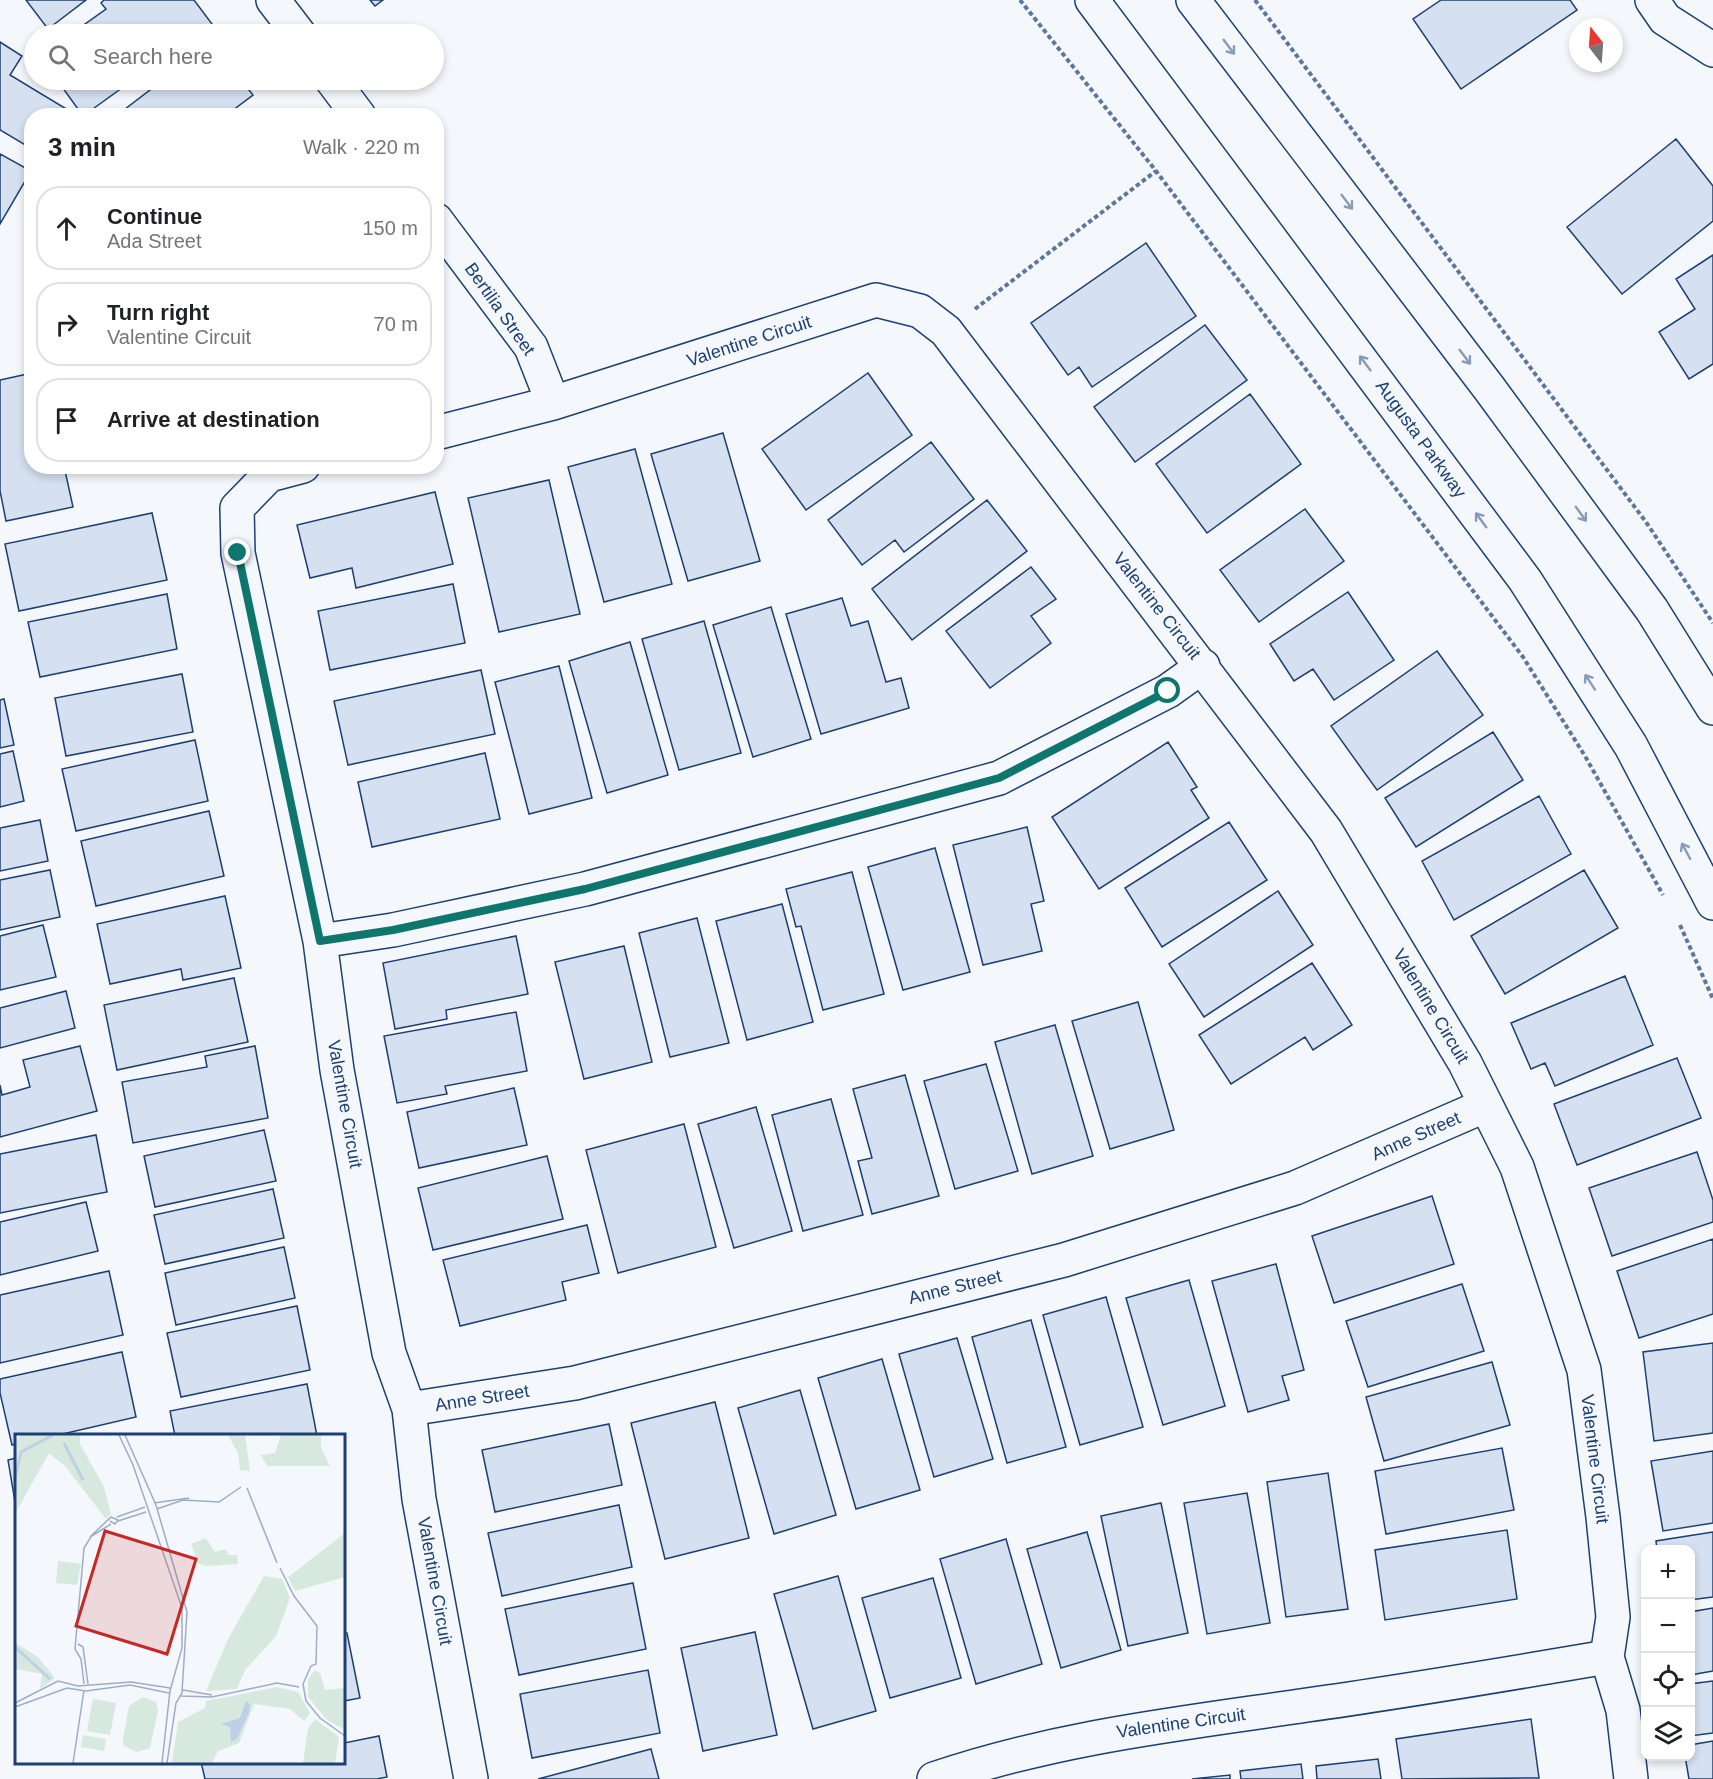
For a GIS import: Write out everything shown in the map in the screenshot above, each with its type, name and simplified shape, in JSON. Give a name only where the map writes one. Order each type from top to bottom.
[{"type":"street","points":[[273,0],[291,24]]},
{"type":"street","name":"Augusta Parkway","points":[[1092,0],[1525,580],[1631,746],[1713,903]]},
{"type":"street","points":[[1193,0],[1503,407],[1652,610],[1713,708]]},
{"type":"street","points":[[1652,0],[1665,19],[1713,50]]},
{"type":"street","points":[[340,90],[353,108]]},
{"type":"street","name":"Bertilia Street","points":[[444,231],[531,347],[553,403]]},
{"type":"street","name":"Valentine Circuit","points":[[444,431],[553,403],[876,300],[920,311],[945,331],[1203,666],[1326,831],[1465,1063],[1484,1106],[1516,1167],[1584,1370],[1613,1617],[1607,1657],[1418,1690],[1100,1735],[991,1760],[934,1779]]},
{"type":"street","name":"Valentine Circuit","points":[[273,474],[269,475],[237,508],[238,542],[320,941],[338,1070],[387,1341],[408,1409],[419,1499],[471,1779]]},
{"type":"street","points":[[320,941],[393,930],[585,889],[999,778],[1168,691],[1203,666]]},
{"type":"street","name":"Anne Street","points":[[408,1409],[575,1383],[1064,1260],[1295,1188],[1484,1106]]},
{"type":"street","points":[[1607,1657],[1623,1710],[1631,1779]]},
{"type":"path","points":[[1020,0],[1156,171],[1523,657],[1585,756],[1664,896]]},
{"type":"path","points":[[1255,0],[1646,522],[1713,623]]},
{"type":"path","points":[[945,331],[1156,171]]},
{"type":"path","points":[[1675,916],[1713,999]]},
{"type":"building","points":[[26,0],[86,0],[55,24],[44,24]]},
{"type":"building","points":[[104,0],[194,0],[212,24],[85,24],[106,9],[101,3]]},
{"type":"building","points":[[370,0],[383,0],[375,6]]},
{"type":"building","points":[[1441,0],[1570,0],[1577,10],[1461,89],[1413,19]]},
{"type":"building","points":[[0,42],[22,56],[10,75],[24,83],[24,90],[35,90],[65,108],[24,108],[24,144],[0,130]]},
{"type":"building","points":[[64,90],[119,90],[94,108],[77,108]]},
{"type":"building","points":[[150,90],[249,90],[253,95],[236,108],[126,108]]},
{"type":"building","points":[[1676,139],[1713,186],[1713,221],[1622,294],[1567,227]]},
{"type":"building","points":[[0,154],[24,167],[24,183],[0,224]]},
{"type":"building","points":[[1146,243],[1196,316],[1092,387],[1079,367],[1068,375],[1031,323]]},
{"type":"building","points":[[1713,255],[1713,364],[1689,379],[1659,332],[1695,309],[1676,279]]},
{"type":"building","points":[[1205,325],[1247,380],[1135,462],[1094,407]]},
{"type":"building","points":[[868,373],[912,435],[806,510],[762,449]]},
{"type":"building","points":[[24,375],[24,474],[66,474],[73,507],[6,521],[0,491],[0,380]]},
{"type":"building","points":[[1250,394],[1301,464],[1207,533],[1156,464]]},
{"type":"building","points":[[723,433],[760,561],[688,581],[651,454]]},
{"type":"building","points":[[931,442],[974,499],[904,552],[895,540],[862,565],[828,520]]},
{"type":"building","points":[[635,449],[672,584],[604,602],[568,467]]},
{"type":"building","points":[[549,480],[580,614],[499,632],[468,498]]},
{"type":"building","points":[[435,492],[453,564],[356,588],[352,568],[310,578],[297,525]]},
{"type":"building","points":[[987,500],[1027,551],[912,640],[872,589]]},
{"type":"building","points":[[1305,509],[1344,561],[1259,622],[1220,570]]},
{"type":"building","points":[[152,513],[167,580],[19,611],[5,544]]},
{"type":"building","points":[[1031,567],[1056,599],[1031,616],[1051,643],[990,688],[946,631]]},
{"type":"building","points":[[453,584],[465,643],[330,670],[318,611]]},
{"type":"building","points":[[1348,592],[1394,660],[1334,700],[1313,669],[1294,681],[1270,644]]},
{"type":"building","points":[[167,594],[177,649],[40,677],[28,622]]},
{"type":"building","points":[[842,598],[851,626],[868,621],[886,682],[901,678],[909,708],[821,734],[786,614]]},
{"type":"building","points":[[771,607],[811,739],[753,757],[713,625]]},
{"type":"building","points":[[704,621],[741,753],[679,770],[642,639]]},
{"type":"building","points":[[630,642],[668,775],[607,793],[569,661]]},
{"type":"building","points":[[1437,651],[1483,715],[1377,790],[1331,726]]},
{"type":"building","points":[[559,666],[592,798],[529,814],[495,682]]},
{"type":"building","points":[[481,670],[495,734],[348,765],[334,701]]},
{"type":"building","points":[[182,674],[193,732],[66,756],[55,698]]},
{"type":"building","points":[[4,699],[14,745],[0,748],[0,700]]},
{"type":"building","points":[[1493,732],[1523,780],[1416,847],[1385,798]]},
{"type":"building","points":[[195,740],[208,801],[76,831],[62,769]]},
{"type":"building","points":[[1168,742],[1197,787],[1191,790],[1209,818],[1099,889],[1052,817]]},
{"type":"building","points":[[13,751],[24,801],[0,807],[0,754]]},
{"type":"building","points":[[485,753],[500,819],[372,847],[358,782]]},
{"type":"building","points":[[1539,796],[1571,854],[1454,920],[1422,861]]},
{"type":"building","points":[[209,811],[224,876],[96,906],[81,841]]},
{"type":"building","points":[[40,820],[48,861],[0,871],[0,828]]},
{"type":"building","points":[[1229,822],[1267,880],[1162,947],[1125,888]]},
{"type":"building","points":[[1027,827],[1044,901],[1031,904],[1042,951],[983,965],[953,845]]},
{"type":"building","points":[[935,848],[970,972],[903,990],[868,867]]},
{"type":"building","points":[[50,870],[60,917],[0,930],[0,880]]},
{"type":"building","points":[[1584,870],[1618,928],[1505,994],[1471,936]]},
{"type":"building","points":[[852,872],[884,994],[823,1010],[801,926],[796,927],[786,889]]},
{"type":"building","points":[[1278,891],[1313,945],[1204,1017],[1169,964]]},
{"type":"building","points":[[225,896],[241,968],[183,980],[181,969],[110,984],[97,924]]},
{"type":"building","points":[[782,904],[813,1022],[747,1040],[716,921]]},
{"type":"building","points":[[697,918],[729,1043],[670,1057],[639,933]]},
{"type":"building","points":[[43,925],[56,977],[0,990],[0,936]]},
{"type":"building","points":[[516,936],[528,994],[446,1010],[447,1019],[395,1029],[383,963]]},
{"type":"building","points":[[624,946],[652,1062],[584,1079],[555,962]]},
{"type":"building","points":[[1312,963],[1352,1025],[1313,1050],[1305,1037],[1231,1084],[1199,1035]]},
{"type":"building","points":[[1625,976],[1653,1045],[1555,1086],[1545,1063],[1531,1069],[1511,1023]]},
{"type":"building","points":[[234,978],[248,1042],[117,1070],[104,1005]]},
{"type":"building","points":[[66,991],[75,1028],[0,1048],[0,1008]]},
{"type":"building","points":[[1138,1002],[1174,1130],[1110,1149],[1072,1021]]},
{"type":"building","points":[[516,1012],[527,1071],[445,1086],[447,1094],[397,1103],[384,1036]]},
{"type":"building","points":[[1055,1025],[1093,1156],[1032,1174],[995,1042]]},
{"type":"building","points":[[80,1046],[97,1111],[0,1137],[0,1085],[2,1095],[30,1087],[23,1060]]},
{"type":"building","points":[[255,1046],[268,1118],[133,1143],[122,1082],[207,1067],[205,1056]]},
{"type":"building","points":[[1677,1058],[1701,1118],[1577,1165],[1554,1104]]},
{"type":"building","points":[[986,1064],[1018,1171],[955,1189],[924,1081]]},
{"type":"building","points":[[905,1075],[939,1196],[872,1214],[858,1161],[872,1158],[853,1089]]},
{"type":"building","points":[[514,1088],[527,1145],[419,1168],[407,1112]]},
{"type":"building","points":[[831,1099],[863,1215],[803,1231],[772,1115]]},
{"type":"building","points":[[756,1107],[792,1231],[734,1248],[698,1124]]},
{"type":"building","points":[[684,1124],[716,1247],[618,1273],[586,1150]]},
{"type":"building","points":[[264,1130],[276,1181],[155,1207],[144,1156]]},
{"type":"building","points":[[96,1135],[107,1192],[0,1213],[0,1154]]},
{"type":"building","points":[[1697,1152],[1713,1200],[1713,1222],[1612,1256],[1589,1188]]},
{"type":"building","points":[[547,1156],[563,1219],[433,1250],[418,1188]]},
{"type":"building","points":[[273,1189],[284,1238],[165,1264],[154,1215]]},
{"type":"building","points":[[1432,1196],[1454,1264],[1334,1303],[1312,1236]]},
{"type":"building","points":[[86,1202],[98,1251],[0,1275],[0,1222]]},
{"type":"building","points":[[587,1225],[599,1273],[562,1282],[566,1300],[460,1326],[443,1260]]},
{"type":"building","points":[[1713,1239],[1713,1314],[1639,1338],[1617,1271]]},
{"type":"building","points":[[284,1247],[295,1298],[176,1325],[165,1273]]},
{"type":"building","points":[[1276,1264],[1304,1370],[1282,1376],[1289,1400],[1248,1412],[1212,1281]]},
{"type":"building","points":[[109,1271],[123,1335],[0,1363],[0,1295]]},
{"type":"building","points":[[1189,1280],[1225,1406],[1163,1425],[1126,1298]]},
{"type":"building","points":[[1462,1284],[1484,1351],[1368,1387],[1346,1321]]},
{"type":"building","points":[[1106,1297],[1143,1427],[1080,1445],[1043,1315]]},
{"type":"building","points":[[297,1306],[310,1370],[181,1397],[167,1333]]},
{"type":"building","points":[[1031,1320],[1066,1447],[1007,1463],[972,1337]]},
{"type":"building","points":[[957,1338],[993,1459],[934,1477],[899,1354]]},
{"type":"building","points":[[1713,1343],[1713,1433],[1654,1441],[1643,1352]]},
{"type":"building","points":[[122,1352],[136,1417],[63,1434],[15,1434],[15,1444],[12,1445],[0,1393],[0,1379]]},
{"type":"building","points":[[882,1359],[920,1490],[856,1509],[818,1378]]},
{"type":"building","points":[[1492,1362],[1510,1425],[1384,1461],[1366,1397]]},
{"type":"building","points":[[307,1384],[317,1434],[175,1434],[170,1411]]},
{"type":"building","points":[[800,1390],[836,1515],[774,1534],[738,1408]]},
{"type":"building","points":[[715,1402],[749,1538],[665,1559],[631,1423]]},
{"type":"building","points":[[609,1424],[622,1485],[495,1512],[482,1450]]},
{"type":"building","points":[[1502,1448],[1514,1510],[1386,1534],[1375,1471]]},
{"type":"building","points":[[1713,1451],[1713,1523],[1663,1531],[1651,1461]]},
{"type":"building","points":[[15,1458],[15,1502],[8,1460]]},
{"type":"building","points":[[1328,1473],[1348,1609],[1286,1617],[1267,1482]]},
{"type":"building","points":[[1247,1493],[1270,1623],[1207,1634],[1184,1503]]},
{"type":"building","points":[[1161,1503],[1188,1633],[1128,1646],[1101,1516]]},
{"type":"building","points":[[619,1505],[632,1567],[502,1596],[488,1533]]},
{"type":"building","points":[[1507,1530],[1517,1599],[1385,1620],[1375,1550]]},
{"type":"building","points":[[1087,1532],[1121,1650],[1061,1668],[1027,1549]]},
{"type":"building","points":[[1713,1532],[1713,1597],[1695,1599],[1695,1545],[1656,1545],[1656,1541]]},
{"type":"building","points":[[1006,1539],[1042,1664],[976,1684],[940,1559]]},
{"type":"building","points":[[838,1576],[876,1711],[813,1729],[774,1594]]},
{"type":"building","points":[[933,1578],[961,1678],[890,1698],[862,1598]]},
{"type":"building","points":[[633,1583],[646,1649],[519,1675],[505,1609]]},
{"type":"building","points":[[1713,1608],[1713,1671],[1695,1674],[1695,1653],[1695,1611]]},
{"type":"building","points":[[755,1632],[777,1735],[703,1751],[681,1648]]},
{"type":"building","points":[[345,1633],[347,1633],[360,1698],[345,1701]]},
{"type":"building","points":[[648,1670],[660,1733],[532,1758],[520,1694]]},
{"type":"building","points":[[1713,1681],[1713,1733],[1695,1735],[1695,1683]]},
{"type":"building","points":[[1531,1719],[1539,1778],[1402,1779],[1396,1739]]},
{"type":"building","points":[[379,1736],[387,1777],[377,1779],[205,1779],[201,1764],[345,1764],[345,1743]]},
{"type":"building","points":[[1713,1741],[1713,1779],[1689,1779],[1686,1761],[1695,1761],[1695,1744]]},
{"type":"building","points":[[651,1749],[659,1779],[538,1779]]},
{"type":"building","points":[[1378,1759],[1381,1779],[1317,1779],[1316,1766]]},
{"type":"building","points":[[1301,1764],[1303,1779],[1241,1779],[1240,1771]]},
{"type":"building","points":[[1230,1775],[1230,1779],[1192,1779]]},
{"type":"route","points":[[238,553],[320,941],[393,930],[585,889],[999,778],[1168,691]]}]
